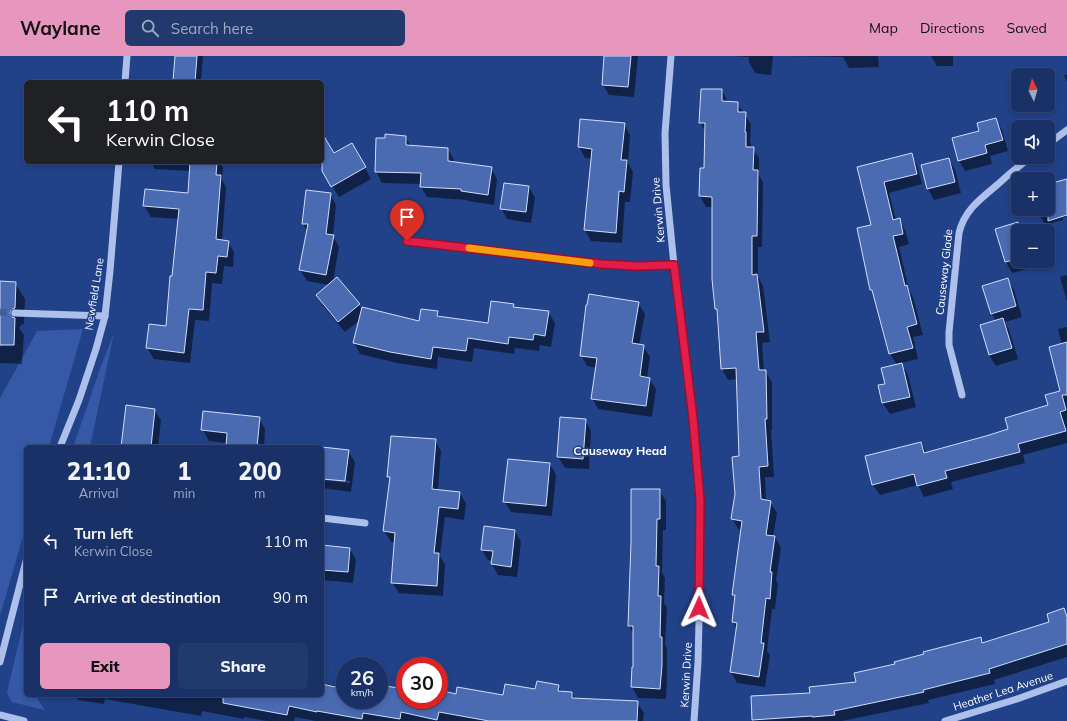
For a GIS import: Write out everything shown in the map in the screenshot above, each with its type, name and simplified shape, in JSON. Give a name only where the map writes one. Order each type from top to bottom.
[{"type":"street","points":[[125,80],[127,56]]},
{"type":"street","name":"Kerwin Drive","points":[[671,56],[665,133],[666,185],[674,265],[693,418],[700,500],[700,581],[694,721]]},
{"type":"street","points":[[1055,139],[1067,130]]},
{"type":"street","name":"Newfield Lane","points":[[61,445],[79,400],[105,316],[119,164]]},
{"type":"street","name":"Causeway Glade","points":[[962,395],[949,345],[960,226],[967,213],[977,201],[1022,164]]},
{"type":"street","points":[[407,241],[602,264],[635,266],[674,265]]},
{"type":"street","points":[[15,313],[105,316]]},
{"type":"street","points":[[324,518],[365,523]]},
{"type":"street","points":[[0,662],[24,569]]},
{"type":"street","name":"Heather Lea Avenue","points":[[946,721],[1017,699],[1067,681]]},
{"type":"street","points":[[0,716],[24,721]]},
{"type":"shaded area","points":[[83,329],[50,445],[24,445],[24,533],[0,616],[0,398],[37,331]]},
{"type":"shaded area","points":[[114,333],[90,445],[74,445]]},
{"type":"shaded area","points":[[24,620],[24,697],[36,697],[45,710],[12,702],[7,693]]},
{"type":"building","points":[[175,56],[197,56],[195,80],[173,80]]},
{"type":"building","points":[[604,56],[631,56],[628,87],[602,85]]},
{"type":"building","points":[[701,89],[722,89],[722,101],[738,102],[738,112],[746,112],[746,147],[754,147],[753,170],[758,170],[757,236],[752,236],[752,275],[757,274],[764,332],[756,332],[759,370],[766,370],[767,419],[765,419],[768,466],[759,467],[761,499],[771,501],[766,535],[775,536],[770,572],[772,572],[770,599],[766,598],[761,643],[764,643],[759,677],[730,672],[737,623],[732,622],[735,595],[732,595],[742,521],[731,519],[735,494],[732,457],[739,456],[736,368],[721,369],[717,309],[715,309],[712,279],[712,197],[699,196],[700,168],[704,168],[705,123],[699,123]]},
{"type":"building","points":[[996,118],[1003,140],[985,145],[987,153],[958,161],[952,138],[979,131],[977,123]]},
{"type":"building","points":[[580,119],[625,123],[621,160],[627,160],[624,192],[619,191],[616,233],[584,230],[592,149],[578,147]]},
{"type":"building","points":[[385,134],[406,136],[406,145],[448,148],[448,161],[492,167],[488,195],[461,191],[461,189],[420,187],[421,173],[375,172],[376,138],[385,138]]},
{"type":"building","points":[[324,136],[334,153],[352,143],[366,167],[331,187],[322,171],[322,164],[324,164]]},
{"type":"building","points":[[912,153],[917,174],[884,182],[893,220],[900,218],[903,234],[893,236],[905,286],[907,285],[917,324],[907,327],[913,348],[889,354],[872,290],[870,290],[857,228],[871,225],[857,167]]},
{"type":"building","points":[[949,158],[955,182],[927,189],[921,165]]},
{"type":"building","points":[[190,164],[217,164],[216,175],[221,175],[216,239],[229,241],[227,257],[218,256],[216,273],[206,272],[203,310],[189,309],[184,353],[146,348],[149,324],[166,326],[170,276],[172,276],[179,209],[143,206],[145,189],[188,193]]},
{"type":"building","points":[[1067,179],[1067,215],[1048,221],[1048,216],[1055,216],[1055,182]]},
{"type":"building","points":[[504,183],[529,186],[526,212],[500,209]]},
{"type":"building","points":[[306,190],[331,193],[326,234],[334,235],[326,275],[299,270],[308,224],[302,224]]},
{"type":"building","points":[[1011,224],[1011,261],[1005,262],[995,229]]},
{"type":"building","points":[[337,277],[360,304],[338,322],[316,295]]},
{"type":"building","points":[[1008,278],[1016,306],[991,314],[982,286]]},
{"type":"building","points":[[0,281],[16,282],[15,308],[11,310],[10,313],[12,317],[15,318],[14,345],[0,345]]},
{"type":"building","points":[[589,294],[639,302],[632,343],[644,345],[640,376],[650,378],[646,406],[591,399],[597,358],[580,356],[586,305]]},
{"type":"building","points":[[491,301],[514,304],[513,307],[549,311],[545,336],[534,334],[533,340],[509,337],[508,344],[468,338],[466,351],[433,347],[431,359],[390,352],[353,343],[362,307],[419,321],[421,309],[438,311],[437,316],[488,323]]},
{"type":"building","points":[[1003,318],[1012,348],[989,355],[980,325]]},
{"type":"building","points":[[1067,342],[1067,395],[1062,395],[1066,410],[1060,412],[1066,431],[1018,444],[1020,452],[945,471],[947,478],[917,486],[914,474],[872,485],[865,456],[921,442],[924,453],[986,436],[1008,429],[1005,418],[1048,405],[1045,395],[1060,391],[1049,347]]},
{"type":"building","points":[[902,363],[910,397],[882,403],[878,385],[885,384],[881,368]]},
{"type":"building","points":[[126,405],[155,409],[151,445],[121,445]]},
{"type":"building","points":[[203,411],[260,417],[257,445],[226,445],[227,433],[201,430]]},
{"type":"building","points":[[560,417],[586,419],[583,459],[557,457]]},
{"type":"building","points":[[391,436],[436,439],[432,489],[460,492],[458,509],[439,507],[434,553],[439,553],[437,586],[391,583],[395,533],[383,531],[390,477],[387,477]]},
{"type":"building","points":[[324,447],[349,450],[345,481],[324,479]]},
{"type":"building","points":[[508,459],[550,463],[546,506],[503,502]]},
{"type":"building","points":[[631,489],[660,489],[660,519],[657,519],[656,566],[659,566],[658,596],[661,596],[660,637],[662,637],[662,665],[660,689],[631,687],[633,667],[633,626],[628,626]]},
{"type":"building","points":[[484,526],[515,530],[511,567],[491,564],[493,551],[481,550]]},
{"type":"building","points":[[324,545],[350,548],[348,572],[324,570]]},
{"type":"building","points":[[1064,608],[1067,617],[1067,644],[989,669],[990,673],[923,690],[924,692],[834,711],[835,715],[752,720],[751,696],[810,693],[809,687],[856,682],[854,673],[895,664],[894,662],[924,654],[923,652],[981,637],[982,643],[1049,622],[1047,614]]},
{"type":"building","points":[[537,681],[559,685],[558,691],[572,692],[572,698],[638,701],[637,721],[489,721],[439,712],[437,720],[401,712],[400,719],[363,713],[362,719],[289,706],[287,715],[223,703],[223,697],[324,697],[324,684],[336,687],[336,709],[388,709],[388,686],[396,688],[396,709],[448,709],[448,692],[456,694],[457,687],[503,695],[505,684],[535,689]]},
{"type":"tunnel","points":[[0,312],[15,313]]},
{"type":"slow traffic","points":[[469,248],[590,263]]},
{"type":"district","name":"Causeway Head","points":[[620,451]]},
{"type":"route","points":[[407,241],[602,264],[635,266],[674,265],[693,418],[700,500],[699,608]]}]
